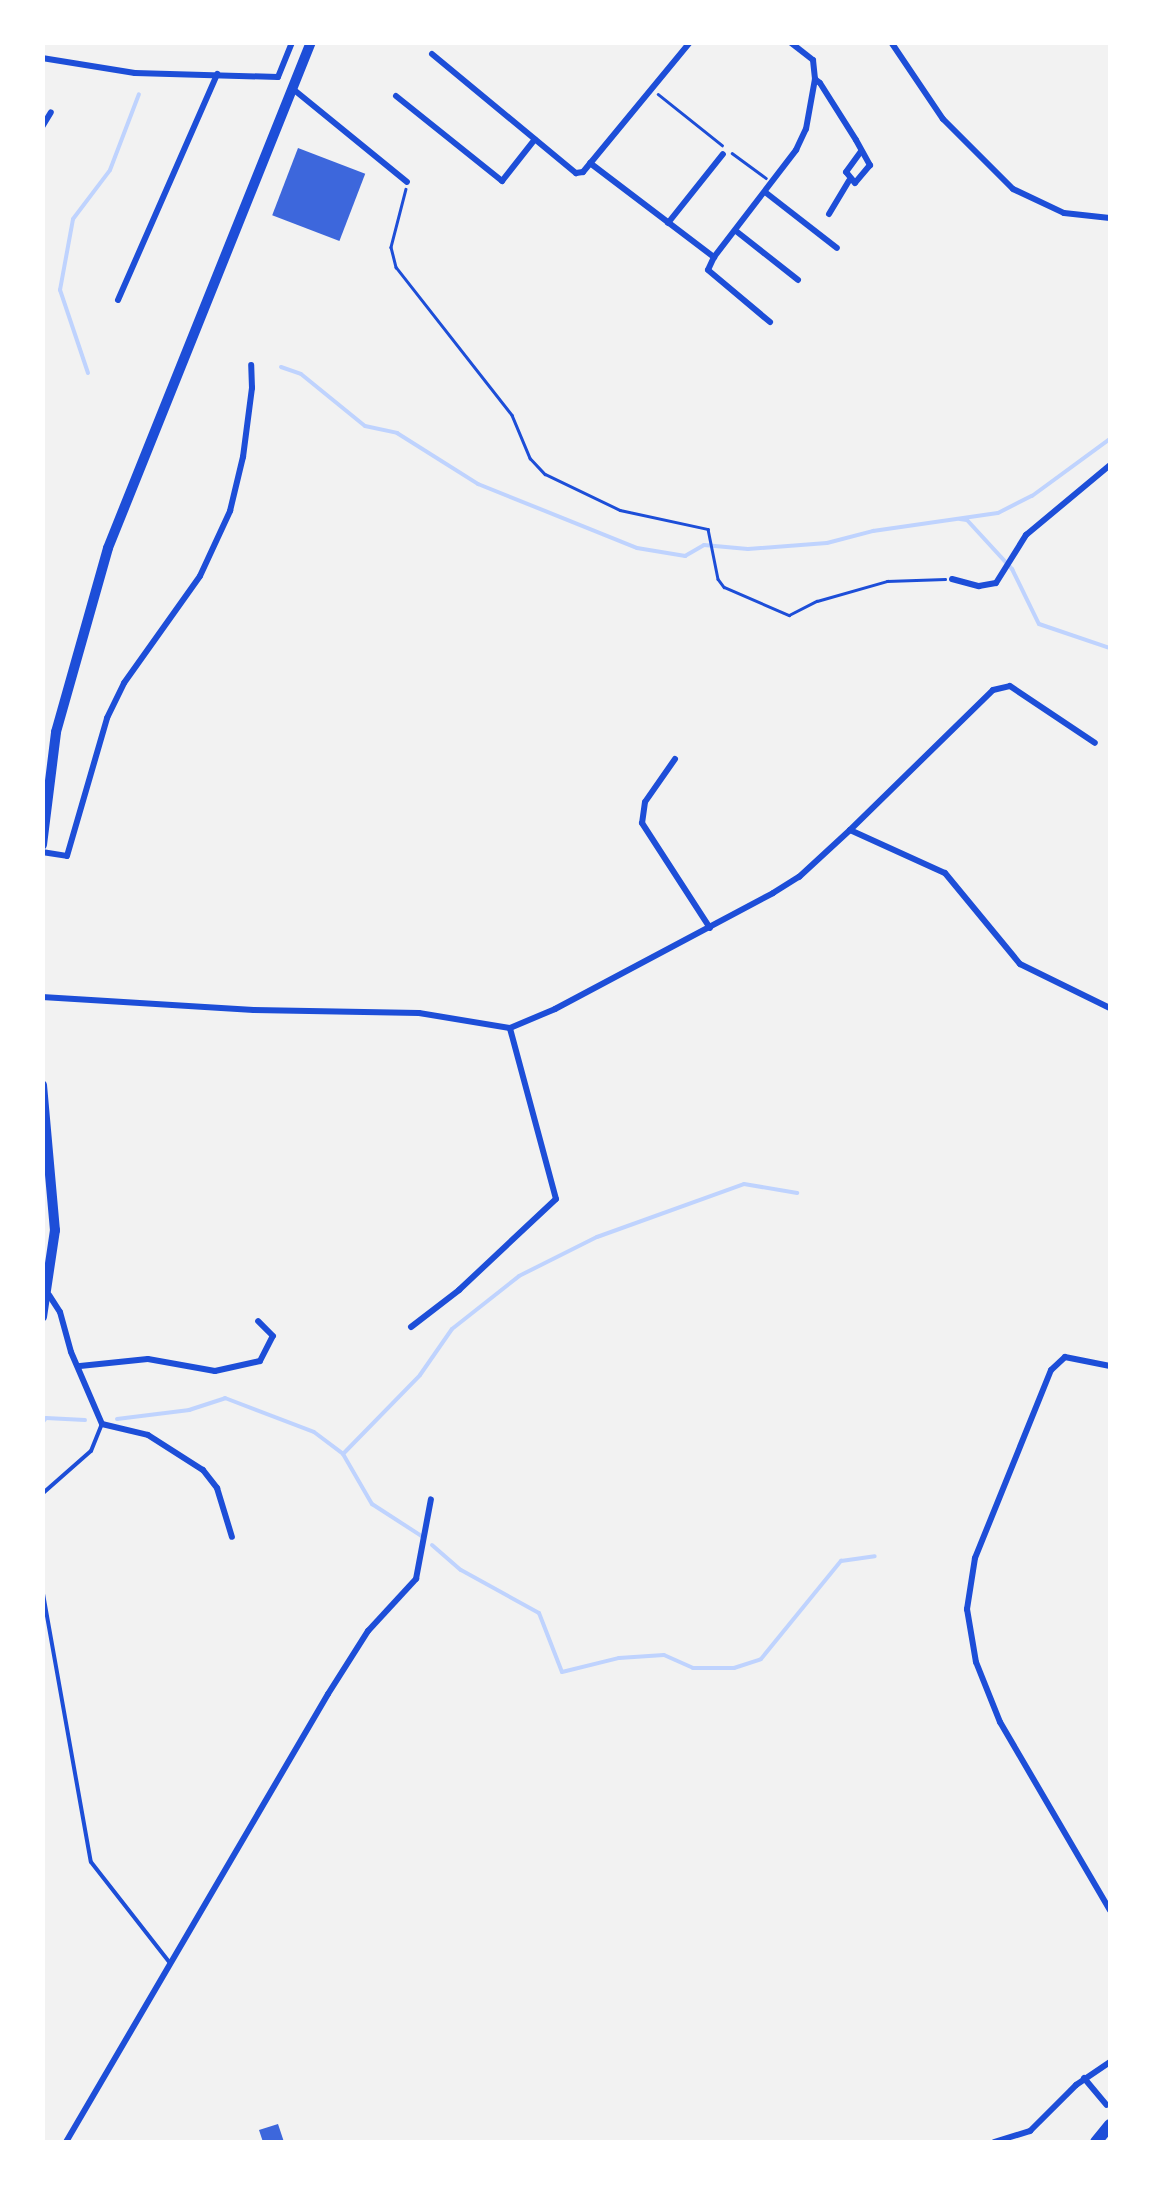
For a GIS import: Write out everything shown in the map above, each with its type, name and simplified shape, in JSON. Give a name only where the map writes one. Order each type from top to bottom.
[{"type":"highway","points":[[1096,2142],[1110,2125]]},
{"type":"main road","points":[[42,848],[56,732],[102,567],[312,42]]},
{"type":"main road","points":[[42,1084],[48,1195],[55,1230],[49,1294],[42,1317]]},
{"type":"street","points":[[42,58],[135,73],[278,77],[292,42]]},
{"type":"street","points":[[432,54],[576,173],[590,163],[690,42]]},
{"type":"street","points":[[770,322],[708,270],[772,183],[806,128],[815,79],[813,60],[790,42]]},
{"type":"street","points":[[891,42],[942,119],[1014,189],[1064,213],[1110,218]]},
{"type":"street","points":[[118,300],[217,74]]},
{"type":"street","points":[[815,79],[870,165],[860,181],[849,181]]},
{"type":"street","points":[[292,89],[407,182]]},
{"type":"street","points":[[396,96],[502,181],[536,139]]},
{"type":"street","points":[[42,127],[52,112]]},
{"type":"street","points":[[849,181],[846,172],[862,151]]},
{"type":"street","points":[[668,223],[723,154]]},
{"type":"street","points":[[590,163],[714,257]]},
{"type":"street","points":[[828,214],[849,181]]},
{"type":"street","points":[[765,192],[837,248]]},
{"type":"street","points":[[735,231],[798,280]]},
{"type":"street","points":[[42,848],[67,856],[107,718],[124,683],[200,576],[230,510],[243,458],[252,388],[250,365]]},
{"type":"street","points":[[952,580],[980,586],[996,584],[1026,535],[1110,465]]},
{"type":"street","points":[[42,997],[254,1010],[419,1013],[510,1028],[710,928],[799,877],[992,690],[1010,686],[1095,742]]},
{"type":"street","points":[[674,759],[645,802],[642,823],[710,928]]},
{"type":"street","points":[[850,830],[945,873],[1020,964],[1110,1008]]},
{"type":"street","points":[[411,1327],[460,1290],[556,1200],[510,1028]]},
{"type":"street","points":[[49,1294],[60,1312],[102,1424],[148,1435],[203,1470],[217,1488],[232,1537]]},
{"type":"street","points":[[80,1366],[148,1359],[214,1371],[260,1361],[273,1336],[258,1321]]},
{"type":"street","points":[[1110,1366],[1066,1357],[1051,1370],[976,1558],[968,1608],[976,1662],[1000,1722],[1110,1910]]},
{"type":"street","points":[[66,2142],[169,1962],[368,1632],[416,1580],[431,1499]]},
{"type":"street","points":[[994,2142],[1030,2131],[1084,2078],[1110,2062]]},
{"type":"street","points":[[1084,2078],[1107,2105]]},
{"type":"lane","points":[[42,1494],[91,1451],[102,1424]]},
{"type":"lane","points":[[42,1588],[91,1862],[169,1962]]},
{"type":"path","points":[[652,90],[772,183]]},
{"type":"path","points":[[407,182],[392,258],[512,414],[537,467],[606,505],[708,529],[724,587],[789,615],[817,601],[887,581],[952,580]]},
{"type":"building","points":[[298,148],[365,174],[339,241],[272,215]]},
{"type":"building","points":[[278,2124],[284,2142],[263,2142],[259,2130]]},
{"type":"waterway","points":[[88,373],[60,290],[73,219],[110,170],[139,94]]},
{"type":"waterway","points":[[281,367],[301,374],[365,426],[397,433],[478,484],[637,548],[685,556],[704,545],[748,549],[827,543],[873,531],[998,513],[1032,496],[1110,439]]},
{"type":"waterway","points":[[960,519],[967,520],[1012,569],[1039,624],[1110,648]]},
{"type":"waterway","points":[[343,1454],[420,1375],[452,1329],[519,1276],[597,1237],[744,1184],[797,1193]]},
{"type":"waterway","points":[[117,1419],[189,1410],[225,1398],[314,1432],[343,1454],[372,1504],[423,1537]]},
{"type":"waterway","points":[[42,1423],[46,1418],[85,1420]]},
{"type":"waterway","points":[[432,1545],[461,1570],[539,1613],[562,1672],[619,1658],[664,1655],[693,1668],[734,1668],[761,1659],[841,1561],[875,1556]]}]
